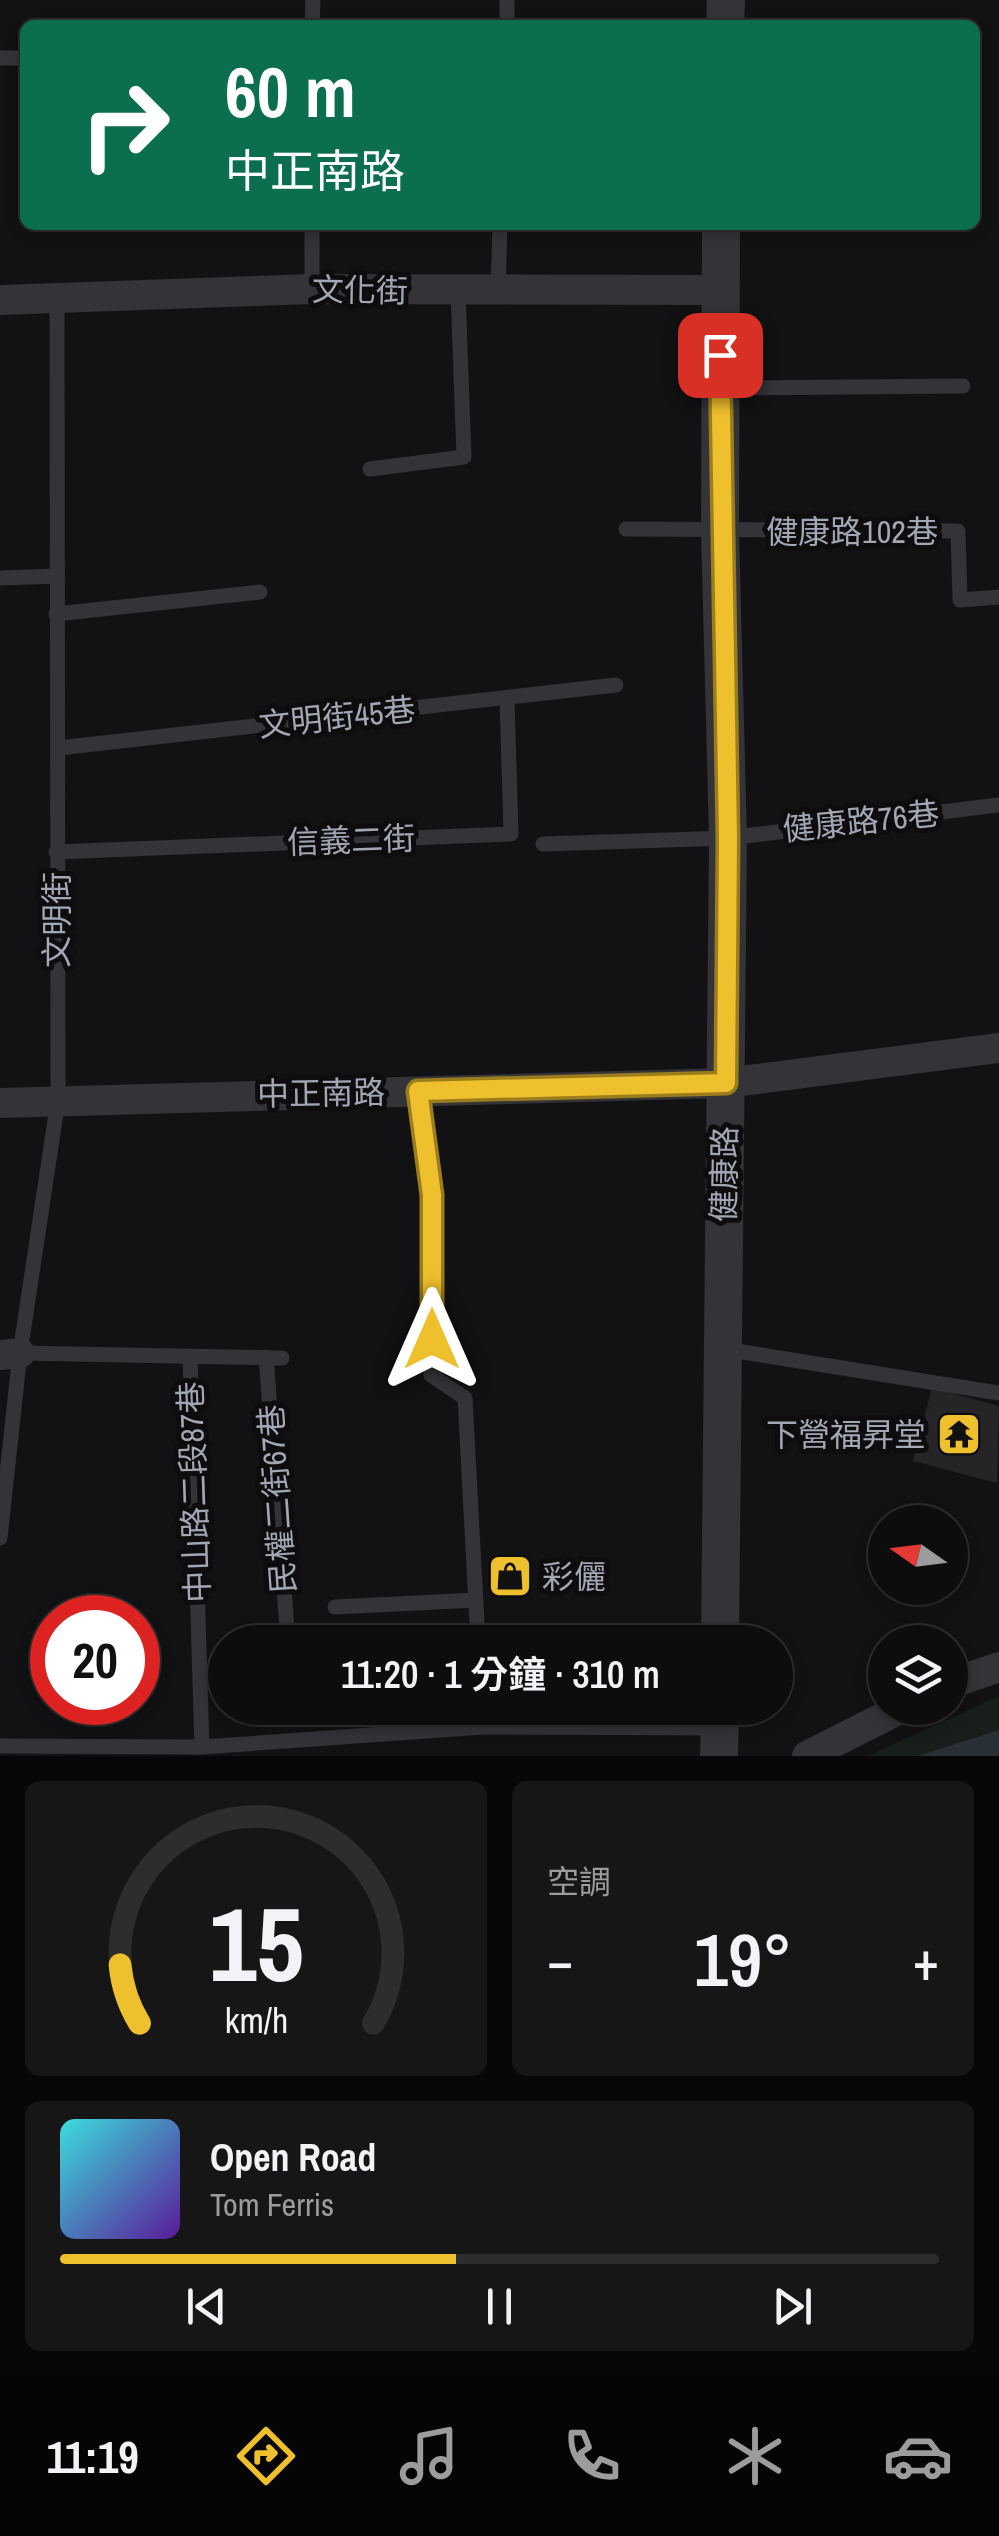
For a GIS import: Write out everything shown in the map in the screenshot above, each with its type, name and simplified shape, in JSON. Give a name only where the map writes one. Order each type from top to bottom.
[{"type":"street","name":"健康路","points":[[720,1625],[728,838],[720,531],[721,230]]},
{"type":"street","name":"文化街","points":[[0,300],[312,289],[720,290]]},
{"type":"street","name":"中正南路","points":[[0,1103],[726,1083],[999,1048]]},
{"type":"street","points":[[968,1678],[999,1668]]},
{"type":"street","points":[[806,1756],[868,1725]]},
{"type":"lane","points":[[312,230],[312,289]]},
{"type":"lane","points":[[498,290],[500,230]]},
{"type":"lane","points":[[370,469],[464,458],[458,291]]},
{"type":"lane","name":"文明街","points":[[0,1538],[10,1354],[58,1100],[57,298]]},
{"type":"lane","points":[[720,388],[963,386]]},
{"type":"lane","name":"健康路102巷","points":[[626,529],[958,531],[960,600],[999,597]]},
{"type":"lane","points":[[0,578],[58,576]]},
{"type":"lane","points":[[56,614],[260,592]]},
{"type":"lane","name":"文明街45巷","points":[[59,748],[616,685]]},
{"type":"lane","name":"信義二街","points":[[56,852],[511,834],[508,698]]},
{"type":"lane","name":"健康路76巷","points":[[543,844],[728,838],[999,805]]},
{"type":"lane","points":[[418,1091],[432,1195],[432,1375],[465,1398],[477,1625]]},
{"type":"lane","points":[[720,1348],[999,1393]]},
{"type":"lane","points":[[10,1354],[190,1356]]},
{"type":"lane","name":"民權二街67巷","points":[[190,1356],[274,1358],[287,1625]]},
{"type":"lane","name":"中山路二段87巷","points":[[190,1356],[202,1748]]},
{"type":"lane","points":[[335,1608],[476,1600]]},
{"type":"lane","points":[[0,1746],[202,1748],[483,1727],[719,1730]]},
{"type":"shaded area","points":[[999,1696],[999,1756],[868,1756],[936,1725],[968,1725],[968,1710]]},
{"type":"shaded area","points":[[999,1730],[999,1756],[918,1756]]},
{"type":"building","name":"下營福昇堂","points":[[932,1388],[999,1406],[997,1483],[913,1461]]},
{"type":"place","name":"下營福昇堂","points":[[959,1434]]},
{"type":"place","name":"彩儷","points":[[510,1576]]},
{"type":"route","points":[[432,1339],[432,1195],[418,1091],[726,1083],[728,838],[720,355]]}]
